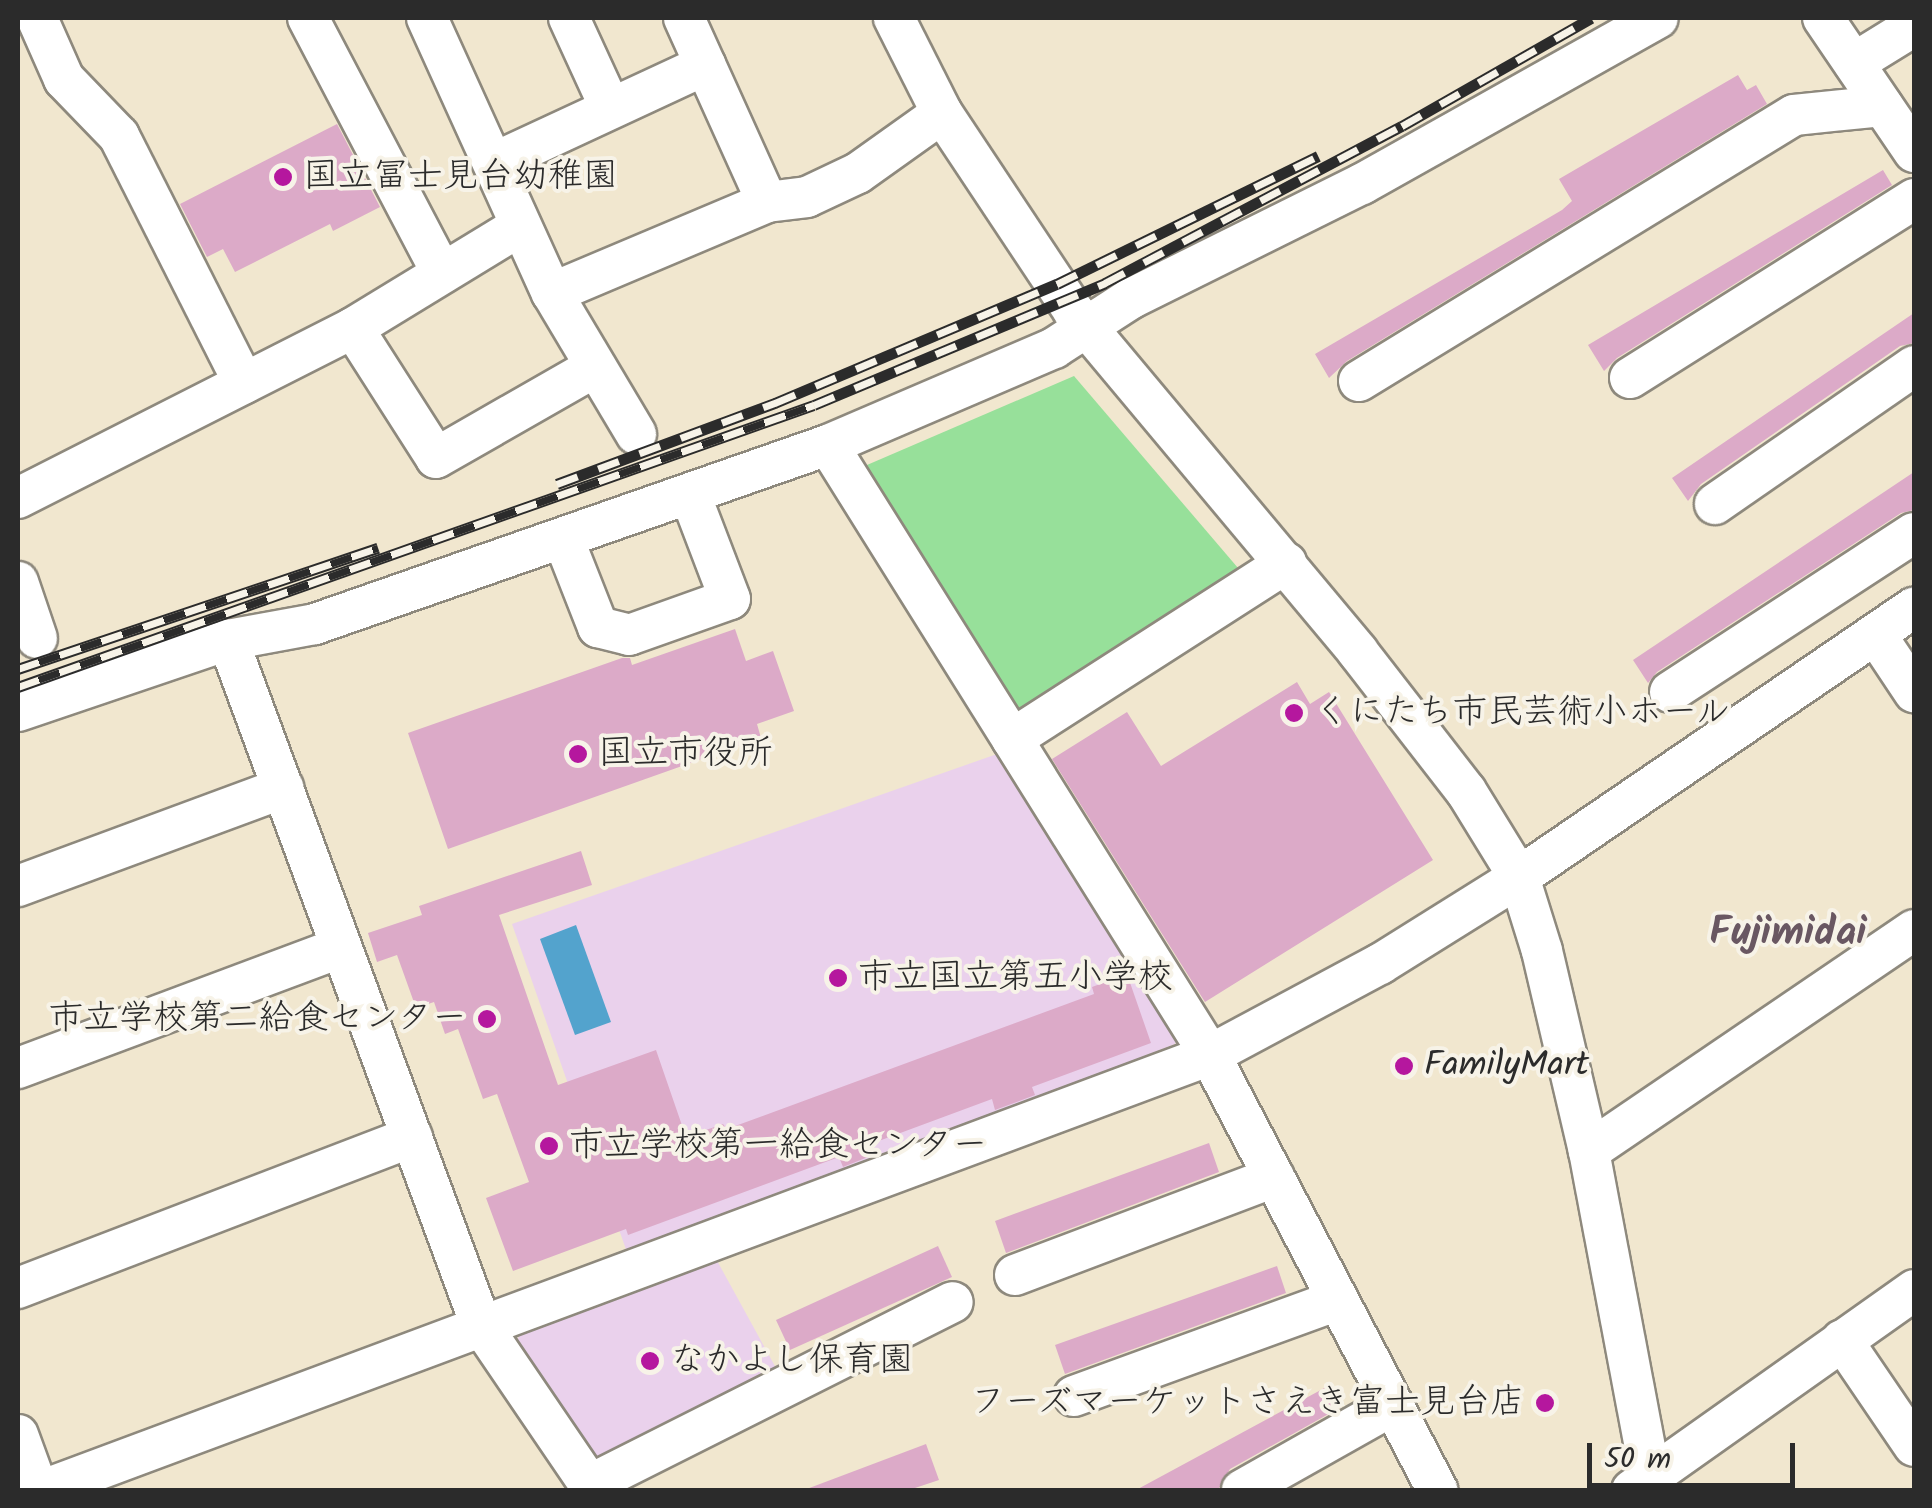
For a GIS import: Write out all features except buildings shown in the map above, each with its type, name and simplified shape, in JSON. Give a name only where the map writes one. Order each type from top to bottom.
[{"type":"street","points":[[37,18],[64,79],[120,136],[244,383]]},
{"type":"street","points":[[308,18],[442,273]]},
{"type":"street","points":[[428,18],[552,293],[636,434]]},
{"type":"street","points":[[569,18],[610,107]]},
{"type":"street","points":[[684,18],[767,202]]},
{"type":"street","points":[[894,18],[942,114],[1089,329],[1286,563],[1466,791],[1519,877],[1542,950],[1590,1151],[1645,1486],[1914,1290]]},
{"type":"street","points":[[18,711],[228,640],[314,624],[828,445],[1089,329],[1130,299],[1362,184],[1658,18]]},
{"type":"street","points":[[1823,18],[1914,152]]},
{"type":"street","points":[[1854,63],[1914,26]]},
{"type":"street","points":[[494,163],[706,65]]},
{"type":"street","points":[[1359,381],[1794,115],[1883,106]]},
{"type":"street","points":[[552,293],[767,202],[807,197],[858,173],[942,114]]},
{"type":"street","points":[[1630,378],[1914,200]]},
{"type":"street","points":[[18,498],[353,328],[520,226]]},
{"type":"street","points":[[353,328],[436,458],[595,367]]},
{"type":"street","points":[[1715,504],[1914,366]]},
{"type":"street","points":[[828,445],[1210,1055],[1437,1490]]},
{"type":"street","points":[[563,538],[598,627],[629,635],[730,599],[690,494]]},
{"type":"street","points":[[1670,692],[1914,533]]},
{"type":"street","points":[[1012,739],[1286,563]]},
{"type":"street","points":[[18,582],[37,638]]},
{"type":"street","points":[[18,1435],[41,1490],[1210,1055],[1380,964],[1519,877],[1914,608]]},
{"type":"street","points":[[1876,634],[1914,692]]},
{"type":"street","points":[[228,640],[481,1325],[591,1488],[953,1302]]},
{"type":"street","points":[[18,886],[282,788]]},
{"type":"street","points":[[1590,1151],[1914,930]]},
{"type":"street","points":[[18,1068],[341,947]]},
{"type":"street","points":[[18,1288],[412,1137]]},
{"type":"street","points":[[1015,1275],[1274,1177]]},
{"type":"street","points":[[1074,1396],[1338,1300]]},
{"type":"street","points":[[1842,1340],[1914,1446]]},
{"type":"street","points":[[1242,1490],[1393,1405]]},
{"type":"shaded area","name":"市立国立第五小学校","points":[[1000,753],[1180,1032],[1175,1044],[629,1258],[512,924]]},
{"type":"shaded area","name":"なかよし保育園","points":[[715,1257],[782,1379],[593,1461],[516,1343],[522,1329]]},
{"type":"green space","points":[[1074,376],[1244,575],[1020,718],[860,468]]},
{"type":"water","points":[[576,925],[611,1022],[575,1035],[540,939]]},
{"type":"railway","points":[[18,687],[814,405],[1105,283],[1402,126],[1591,18]]},
{"type":"railway","points":[[557,484],[775,403],[1057,284],[1318,156]]},
{"type":"railway","points":[[18,669],[378,548]]},
{"type":"place","name":"国立冨士見台幼稚園","points":[[283,177]]},
{"type":"place","name":"くにたち市民芸術小ホール","points":[[1294,713]]},
{"type":"place","name":"国立市役所","points":[[578,754]]},
{"type":"place","name":"市立国立第五小学校","points":[[838,978]]},
{"type":"place","name":"市立学校第二給食センター","points":[[487,1019]]},
{"type":"place","name":"FamilyMart","points":[[1404,1066]]},
{"type":"place","name":"市立学校第一給食センター","points":[[549,1146]]},
{"type":"place","name":"なかよし保育園","points":[[650,1361]]},
{"type":"place","name":"フーズマーケットさえき富士見台店","points":[[1545,1403]]},
{"type":"district","name":"Fujimidai","points":[[1788,933]]}]
